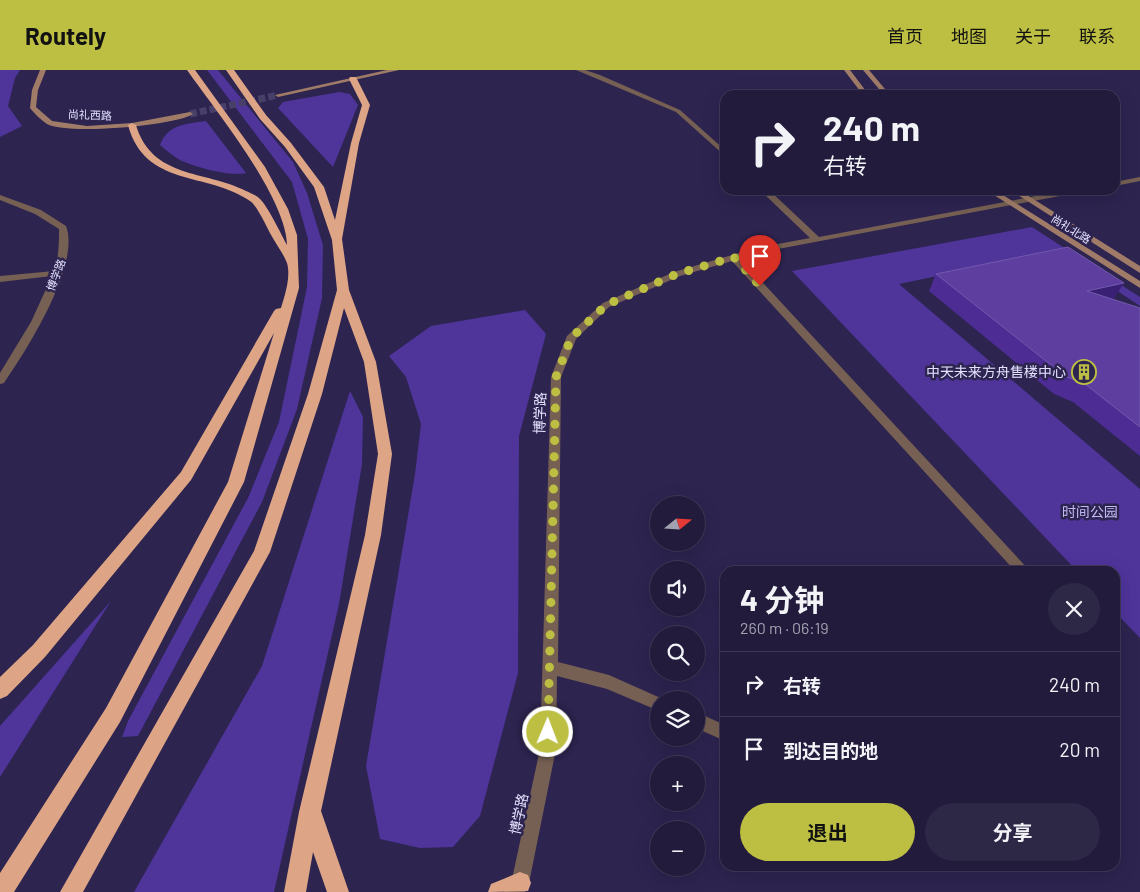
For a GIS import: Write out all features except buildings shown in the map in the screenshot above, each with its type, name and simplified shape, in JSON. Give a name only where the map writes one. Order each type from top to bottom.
[{"type":"highway","points":[[1,892],[112,714],[236,482],[293,288],[292,235],[283,209],[260,167],[192,70]]},
{"type":"highway","points":[[232,72],[263,117],[288,145],[319,188],[337,240],[343,290],[370,362],[385,454],[373,535],[310,812],[295,892]]},
{"type":"highway","points":[[337,240],[354,143],[366,105],[353,79]]},
{"type":"highway","points":[[132,125],[136,139],[150,158],[177,173],[229,186],[256,200],[292,264]]},
{"type":"highway","points":[[0,690],[39,651],[186,476],[293,288]]},
{"type":"highway","points":[[71,892],[262,552],[315,394],[343,290]]},
{"type":"highway","points":[[310,812],[338,892]]},
{"type":"highway","points":[[499,892],[517,887]]},
{"type":"street","name":"尚礼西路","points":[[43,70],[35,90],[33,108],[50,123],[87,128],[132,125],[190,114]]},
{"type":"street","points":[[278,96],[396,70]]},
{"type":"street","points":[[579,70],[598,76],[678,111],[720,149]]},
{"type":"street","points":[[847,70],[862,90]]},
{"type":"street","points":[[866,70],[883,90]]},
{"type":"street","points":[[1120,183],[1140,179]]},
{"type":"street","points":[[769,195],[816,240]]},
{"type":"street","name":"尚礼北路","points":[[997,195],[1140,285]]},
{"type":"street","name":"尚礼北路","points":[[1021,195],[1140,270]]},
{"type":"street","name":"博学路","points":[[517,887],[548,749],[556,377],[571,338],[606,305],[677,274],[734,257],[756,251],[1054,195]]},
{"type":"street","name":"博学路","points":[[0,197],[38,212],[64,228],[63,256],[47,298],[13,364],[0,381]]},
{"type":"street","points":[[734,257],[1018,566]]},
{"type":"street","points":[[0,280],[57,273]]},
{"type":"street","points":[[549,667],[609,682],[650,700]]},
{"type":"street","points":[[705,724],[720,731]]},
{"type":"green space","points":[[0,70],[20,70],[15,78],[8,106],[22,126],[0,137]]},
{"type":"green space","points":[[207,70],[218,70],[293,162],[307,193],[323,245],[322,298],[297,409],[262,502],[138,736],[122,737],[128,721],[248,498],[279,422],[307,287],[308,239],[292,182]]},
{"type":"green space","points":[[339,92],[350,94],[358,105],[333,167],[278,108],[283,102]]},
{"type":"green space","points":[[206,121],[246,173],[231,174],[194,166],[180,160],[160,145],[163,138],[178,126]]},
{"type":"green space","name":"时间公园","points":[[1032,227],[1140,297],[1140,306],[1057,251],[899,284],[1140,489],[1140,638],[1120,617],[1120,566],[1072,566],[792,271]]},
{"type":"green space","points":[[525,310],[546,334],[519,436],[518,673],[480,816],[453,847],[420,848],[380,839],[366,766],[415,474],[421,424],[406,377],[389,356],[431,326]]},
{"type":"green space","points":[[350,391],[363,417],[362,464],[339,604],[274,892],[134,892],[262,666]]},
{"type":"green space","points":[[111,601],[0,777],[0,726]]},
{"type":"tunnel","points":[[190,114],[278,95]]},
{"type":"place","name":"中天未来方舟售楼中心","points":[[1084,372]]},
{"type":"route","points":[[548,732],[556,377],[571,338],[606,305],[677,274],[734,257],[760,286]]}]
